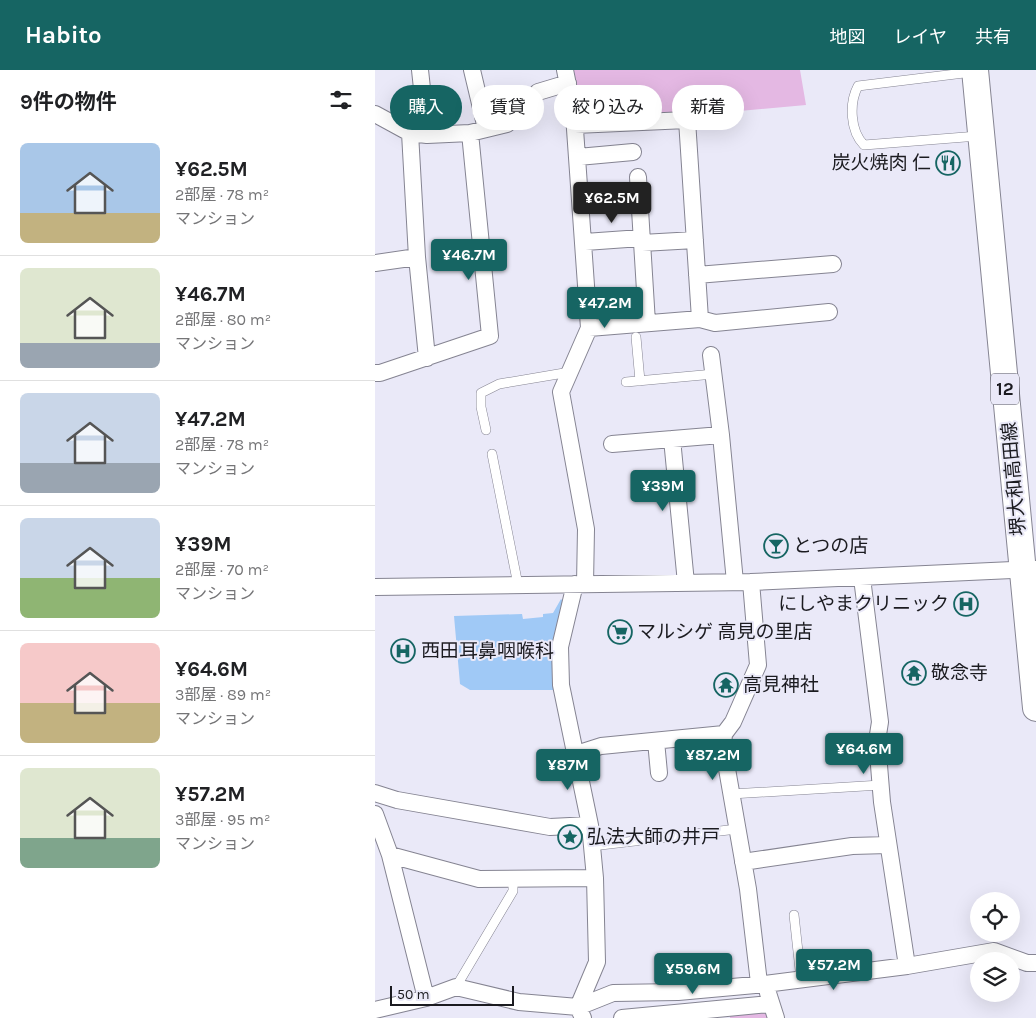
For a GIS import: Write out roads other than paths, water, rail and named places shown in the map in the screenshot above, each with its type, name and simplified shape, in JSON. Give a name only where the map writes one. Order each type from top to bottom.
[{"type":"main road","name":"堺大和高田線","points":[[975,71],[1029,569],[1036,708]]},
{"type":"street","points":[[420,70],[427,136]]},
{"type":"street","points":[[375,373],[380,374],[490,336],[478,131],[472,70]]},
{"type":"street","points":[[375,114],[410,133],[427,136],[478,131],[507,124],[538,92],[566,76]]},
{"type":"street","points":[[662,121],[687,120],[700,319]]},
{"type":"street","points":[[575,130],[585,242],[589,328],[561,392],[586,529],[580,584],[560,647],[561,685],[590,825],[595,878],[597,962],[581,1013]]},
{"type":"street","points":[[410,133],[417,257],[427,358]]},
{"type":"street","points":[[578,157],[633,152]]},
{"type":"street","points":[[638,177],[647,323]]},
{"type":"street","points":[[585,242],[695,240]]},
{"type":"street","points":[[375,263],[417,257]]},
{"type":"street","points":[[697,275],[833,264]]},
{"type":"street","points":[[589,328],[700,319],[715,323],[829,312]]},
{"type":"street","points":[[711,355],[721,435],[735,582]]},
{"type":"street","points":[[612,444],[721,435]]},
{"type":"street","points":[[673,439],[686,583]]},
{"type":"street","points":[[375,587],[751,582],[1029,569]]},
{"type":"street","points":[[862,578],[880,722],[877,741],[881,785],[888,845],[907,966]]},
{"type":"street","points":[[622,1018],[773,1011],[762,984],[723,746],[725,734],[733,722],[758,665],[751,582]]},
{"type":"street","points":[[576,754],[601,746],[725,734]]},
{"type":"street","points":[[656,741],[659,773]]},
{"type":"street","points":[[375,793],[397,800],[550,827],[590,825]]},
{"type":"street","points":[[375,814],[390,855],[426,998]]},
{"type":"street","points":[[743,862],[852,846],[888,845]]},
{"type":"street","points":[[390,855],[479,878],[595,878]]},
{"type":"street","points":[[375,1010],[426,998],[456,987],[519,1002],[581,1013],[613,993],[678,992],[762,984],[907,966],[994,951],[1027,963],[1036,963]]},
{"type":"lane","points":[[975,71],[858,86],[852,99],[856,137],[864,145],[981,135]]},
{"type":"lane","points":[[636,336],[640,381]]},
{"type":"lane","points":[[486,430],[481,408],[481,393],[499,384],[570,372]]},
{"type":"lane","points":[[626,382],[713,374]]},
{"type":"lane","points":[[492,454],[518,585]]},
{"type":"lane","points":[[731,794],[881,785]]},
{"type":"lane","points":[[592,846],[737,829]]},
{"type":"lane","points":[[456,987],[513,891],[513,879]]},
{"type":"lane","points":[[794,915],[801,979]]},
{"type":"water","points":[[561,599],[565,603],[557,690],[470,690],[460,684],[454,616],[522,614],[523,619],[543,617],[543,614],[553,613]]},
{"type":"place","name":"炭火焼肉 仁","points":[[948,163]]},
{"type":"place","name":"とつの店","points":[[776,546]]},
{"type":"place","name":"にしやまクリニック","points":[[966,604]]},
{"type":"place","name":"マルシゲ 高見の里店","points":[[620,632]]},
{"type":"place","name":"西田耳鼻咽喉科","points":[[403,651]]},
{"type":"place","name":"敬念寺","points":[[914,673]]},
{"type":"place","name":"高見神社","points":[[726,685]]},
{"type":"place","name":"弘法大師の井戸","points":[[570,837]]}]
